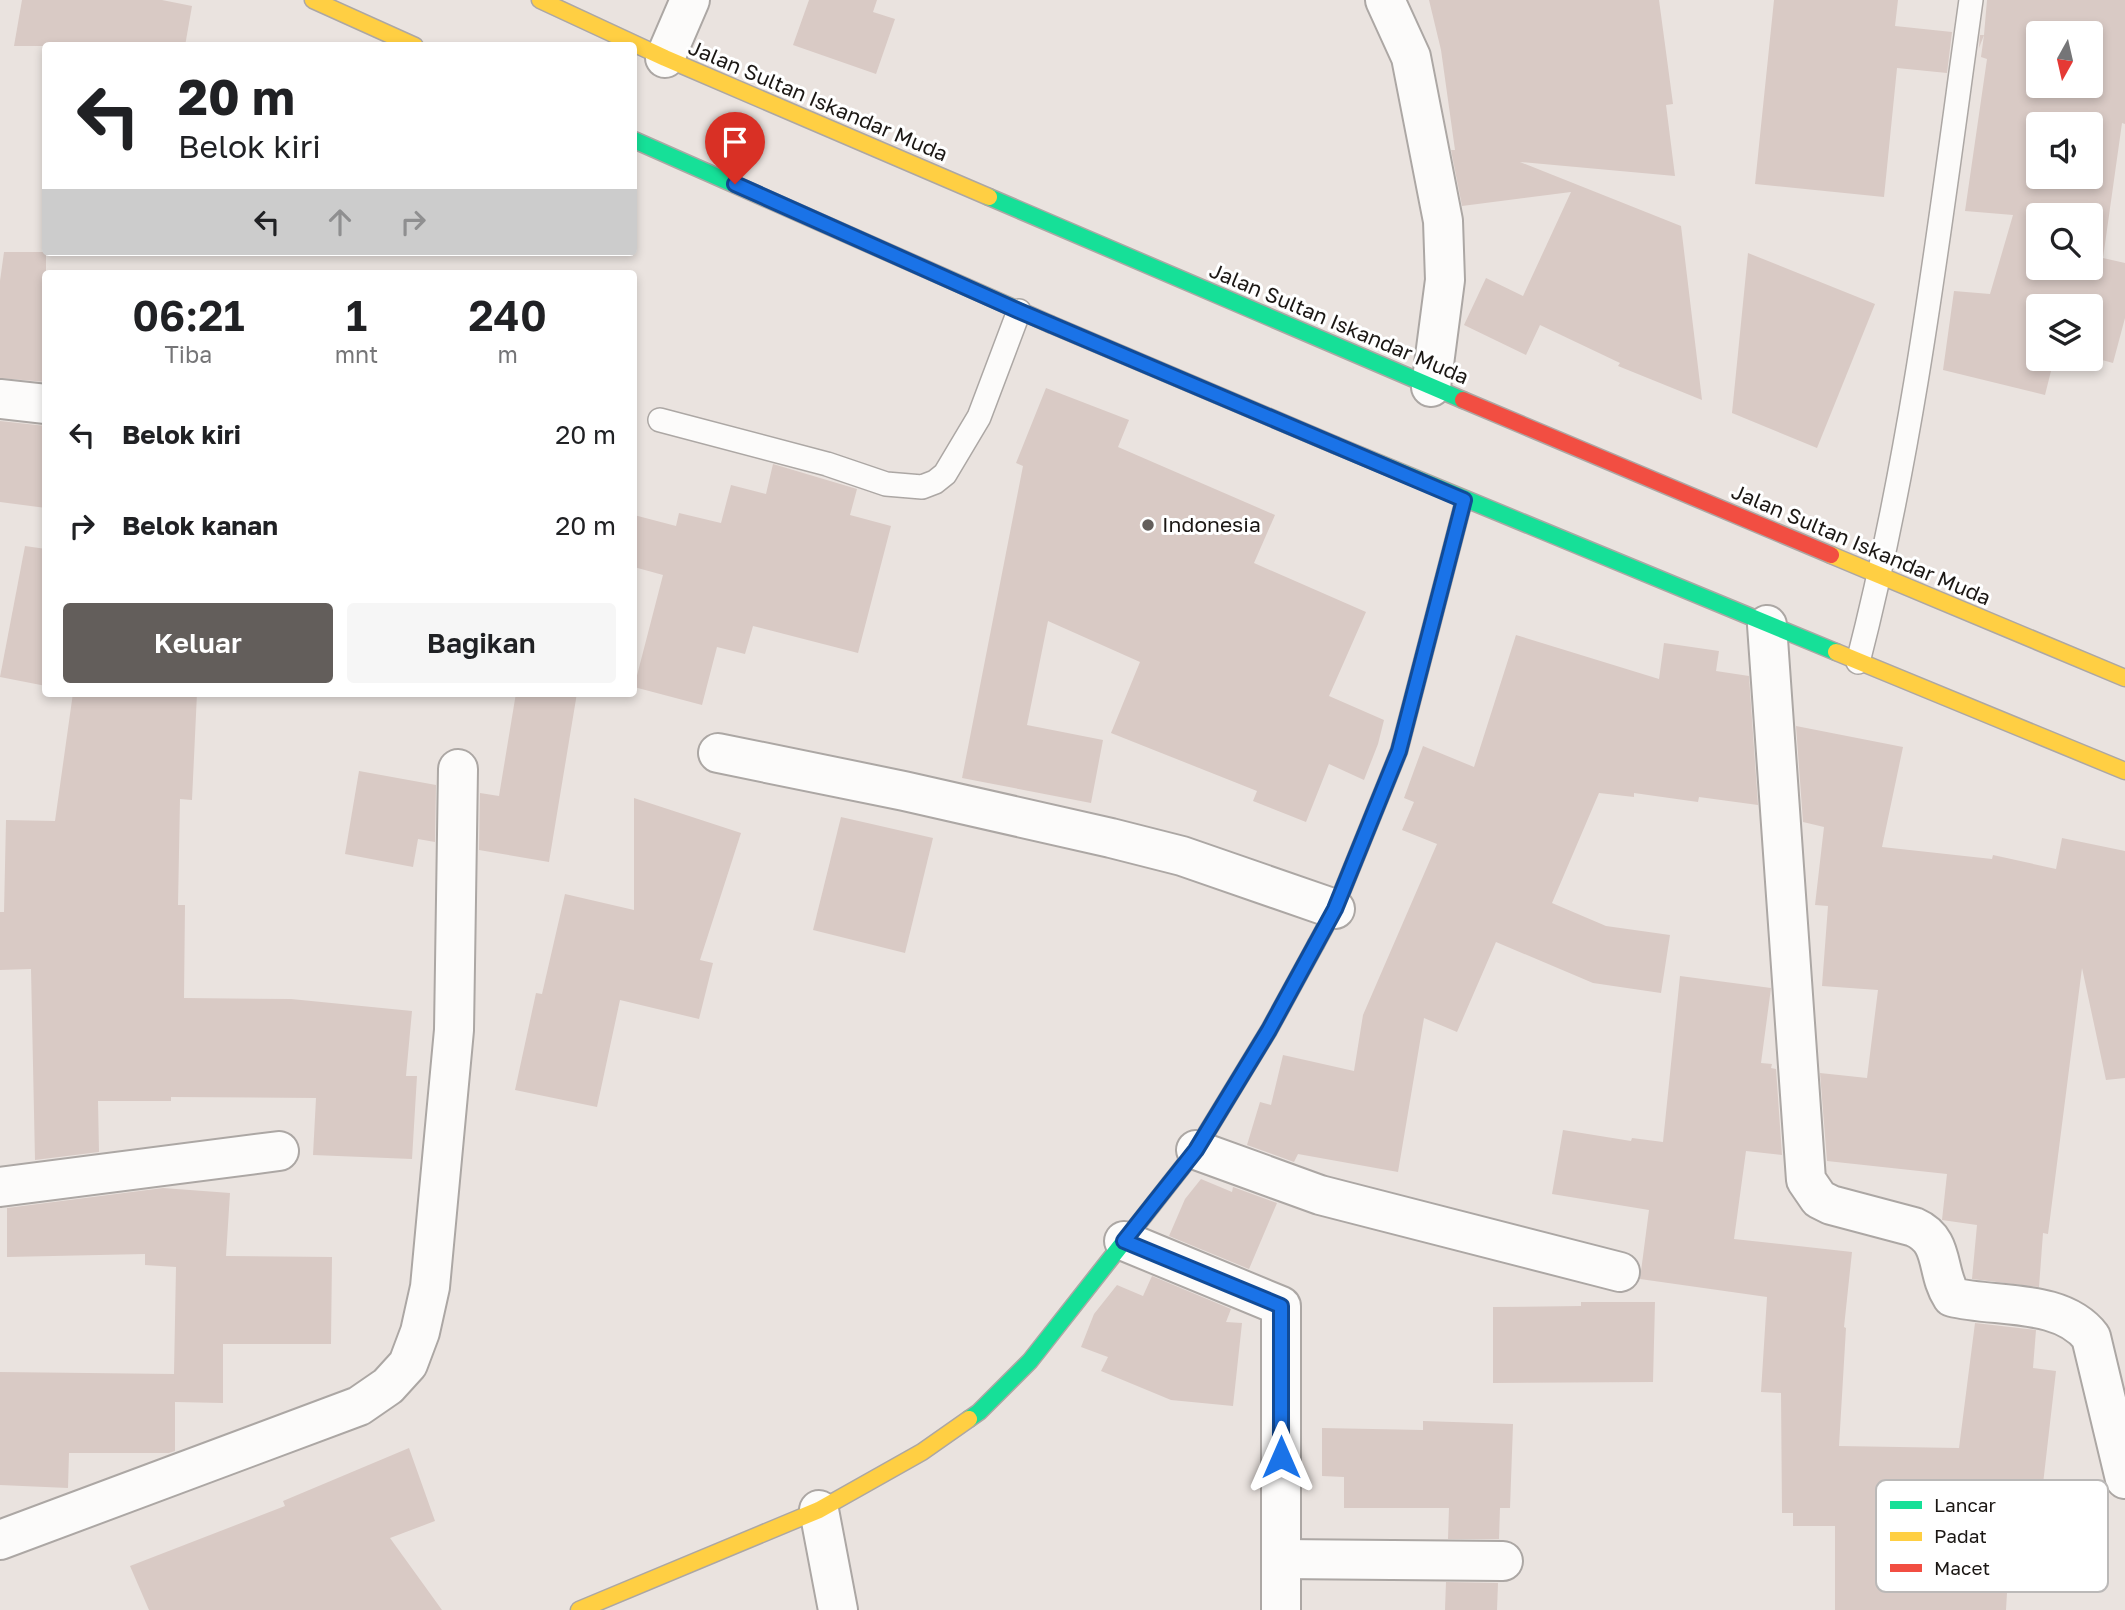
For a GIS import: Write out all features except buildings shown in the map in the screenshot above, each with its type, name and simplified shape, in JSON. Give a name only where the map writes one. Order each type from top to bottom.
[{"type":"main road","points":[[313,0],[406,42]]},
{"type":"main road","name":"Jalan Sultan Iskandar Muda","points":[[540,0],[631,42]]},
{"type":"main road","name":"Jalan Sultan Iskandar Muda","points":[[637,45],[1431,387],[2125,678]]},
{"type":"main road","points":[[637,141],[1019,311],[1464,500],[2125,771]]},
{"type":"main road","points":[[579,1610],[819,1510],[922,1452],[979,1412],[1030,1361],[1196,1150],[1269,1030],[1335,909],[1399,751],[1464,500]]},
{"type":"street","points":[[665,58],[690,0]]},
{"type":"street","points":[[1385,0],[1411,57],[1443,221],[1445,280],[1431,387]]},
{"type":"street","points":[[0,399],[42,404]]},
{"type":"street","points":[[1767,625],[1806,1180],[1819,1199],[1831,1205],[1925,1232],[1935,1245],[1947,1289],[1952,1297],[2057,1311],[2081,1325],[2091,1337],[2125,1479]]},
{"type":"street","points":[[718,753],[904,791],[1159,850],[1247,877],[1335,909]]},
{"type":"street","points":[[0,1540],[359,1406],[388,1386],[408,1364],[420,1332],[430,1287],[454,1030],[458,769]]},
{"type":"street","points":[[1196,1150],[1320,1195],[1620,1272]]},
{"type":"street","points":[[0,1187],[279,1151]]},
{"type":"street","points":[[1124,1241],[1281,1306],[1281,1610]]},
{"type":"street","points":[[819,1510],[838,1610]]},
{"type":"street","points":[[1282,1559],[1503,1561]]},
{"type":"lane","points":[[1858,662],[1880,577],[1926,324],[1971,0]]},
{"type":"lane","points":[[660,421],[828,464],[886,484],[922,487],[945,474],[979,417],[1019,311]]},
{"type":"traffic: fast","points":[[637,141],[1050,324]]},
{"type":"traffic: fast","points":[[989,197],[1463,400]]},
{"type":"traffic: fast","points":[[1335,445],[1836,652]]},
{"type":"traffic: fast","points":[[969,1419],[1030,1361],[1196,1150],[1269,1030],[1316,944]]},
{"type":"traffic: slow","points":[[313,0],[406,42]]},
{"type":"traffic: slow","points":[[540,0],[631,42]]},
{"type":"traffic: slow","points":[[637,45],[989,197]]},
{"type":"traffic: slow","points":[[1050,324],[1335,445]]},
{"type":"traffic: slow","points":[[1316,944],[1335,909],[1399,751],[1464,500]]},
{"type":"traffic: slow","points":[[1831,555],[2125,678]]},
{"type":"traffic: slow","points":[[1836,652],[2125,771]]},
{"type":"traffic: slow","points":[[579,1610],[819,1510],[922,1452],[969,1419]]},
{"type":"traffic: jam","points":[[1463,400],[1831,555]]},
{"type":"place","name":"Indonesia","points":[[1148,525]]},
{"type":"route","points":[[735,184],[1019,311],[1464,500],[1399,751],[1335,909],[1269,1030],[1196,1150],[1124,1241],[1281,1306],[1281,1457]]}]
